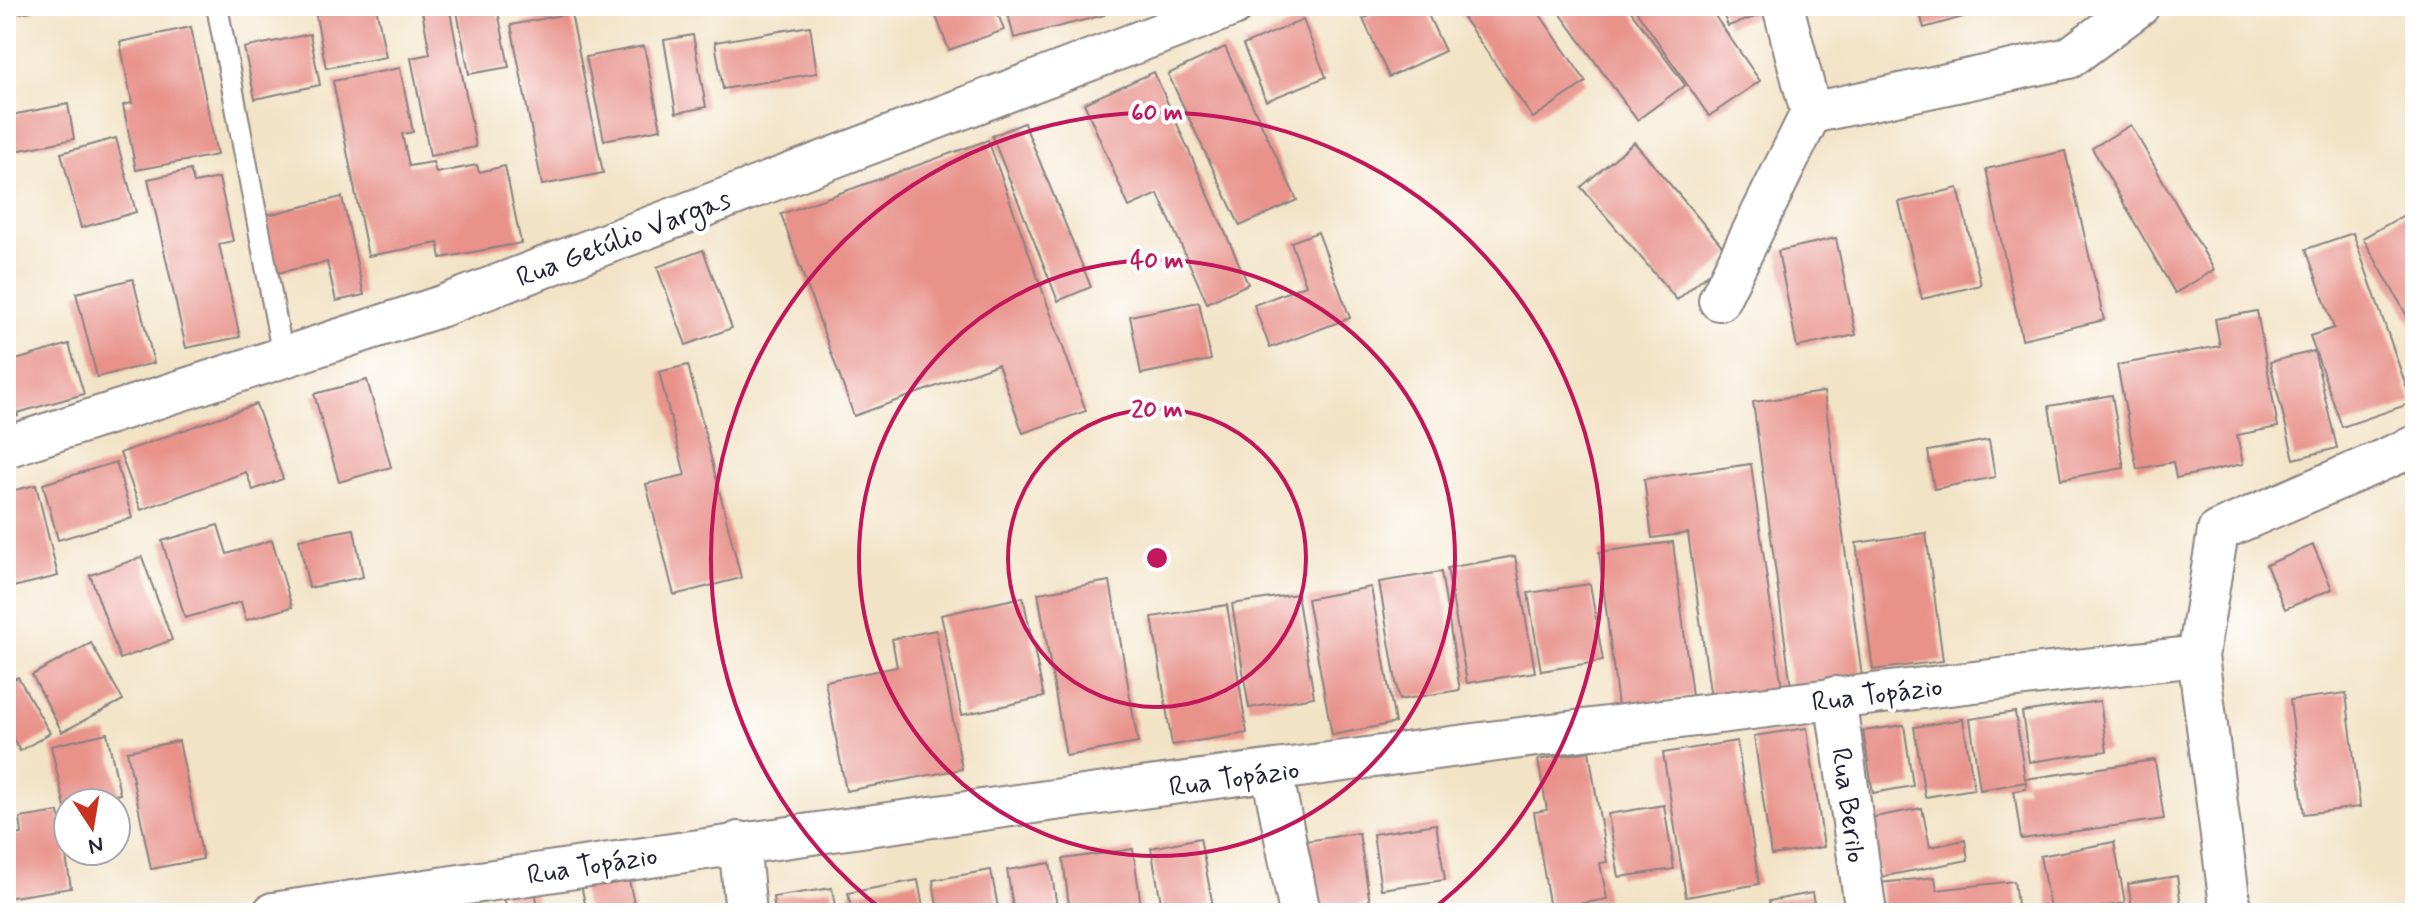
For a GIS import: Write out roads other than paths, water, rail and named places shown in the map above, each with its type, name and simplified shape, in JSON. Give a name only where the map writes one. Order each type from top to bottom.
[{"type":"street","name":"Rua Getúlio Vargas","points":[[6,447],[442,306],[1233,6]]},
{"type":"street","points":[[1719,300],[1811,113],[1783,6]]},
{"type":"street","points":[[1811,113],[2069,58],[2139,6]]},
{"type":"street","points":[[2231,913],[2198,656],[2218,531],[2415,446]]},
{"type":"street","name":"Rua Topázio","points":[[273,913],[739,842],[1835,697],[2198,656]]},
{"type":"street","name":"Rua Berilo","points":[[1835,697],[1866,913]]},
{"type":"street","points":[[1272,772],[1300,913]]},
{"type":"street","points":[[739,842],[746,913]]},
{"type":"lane","points":[[217,6],[283,357]]}]
